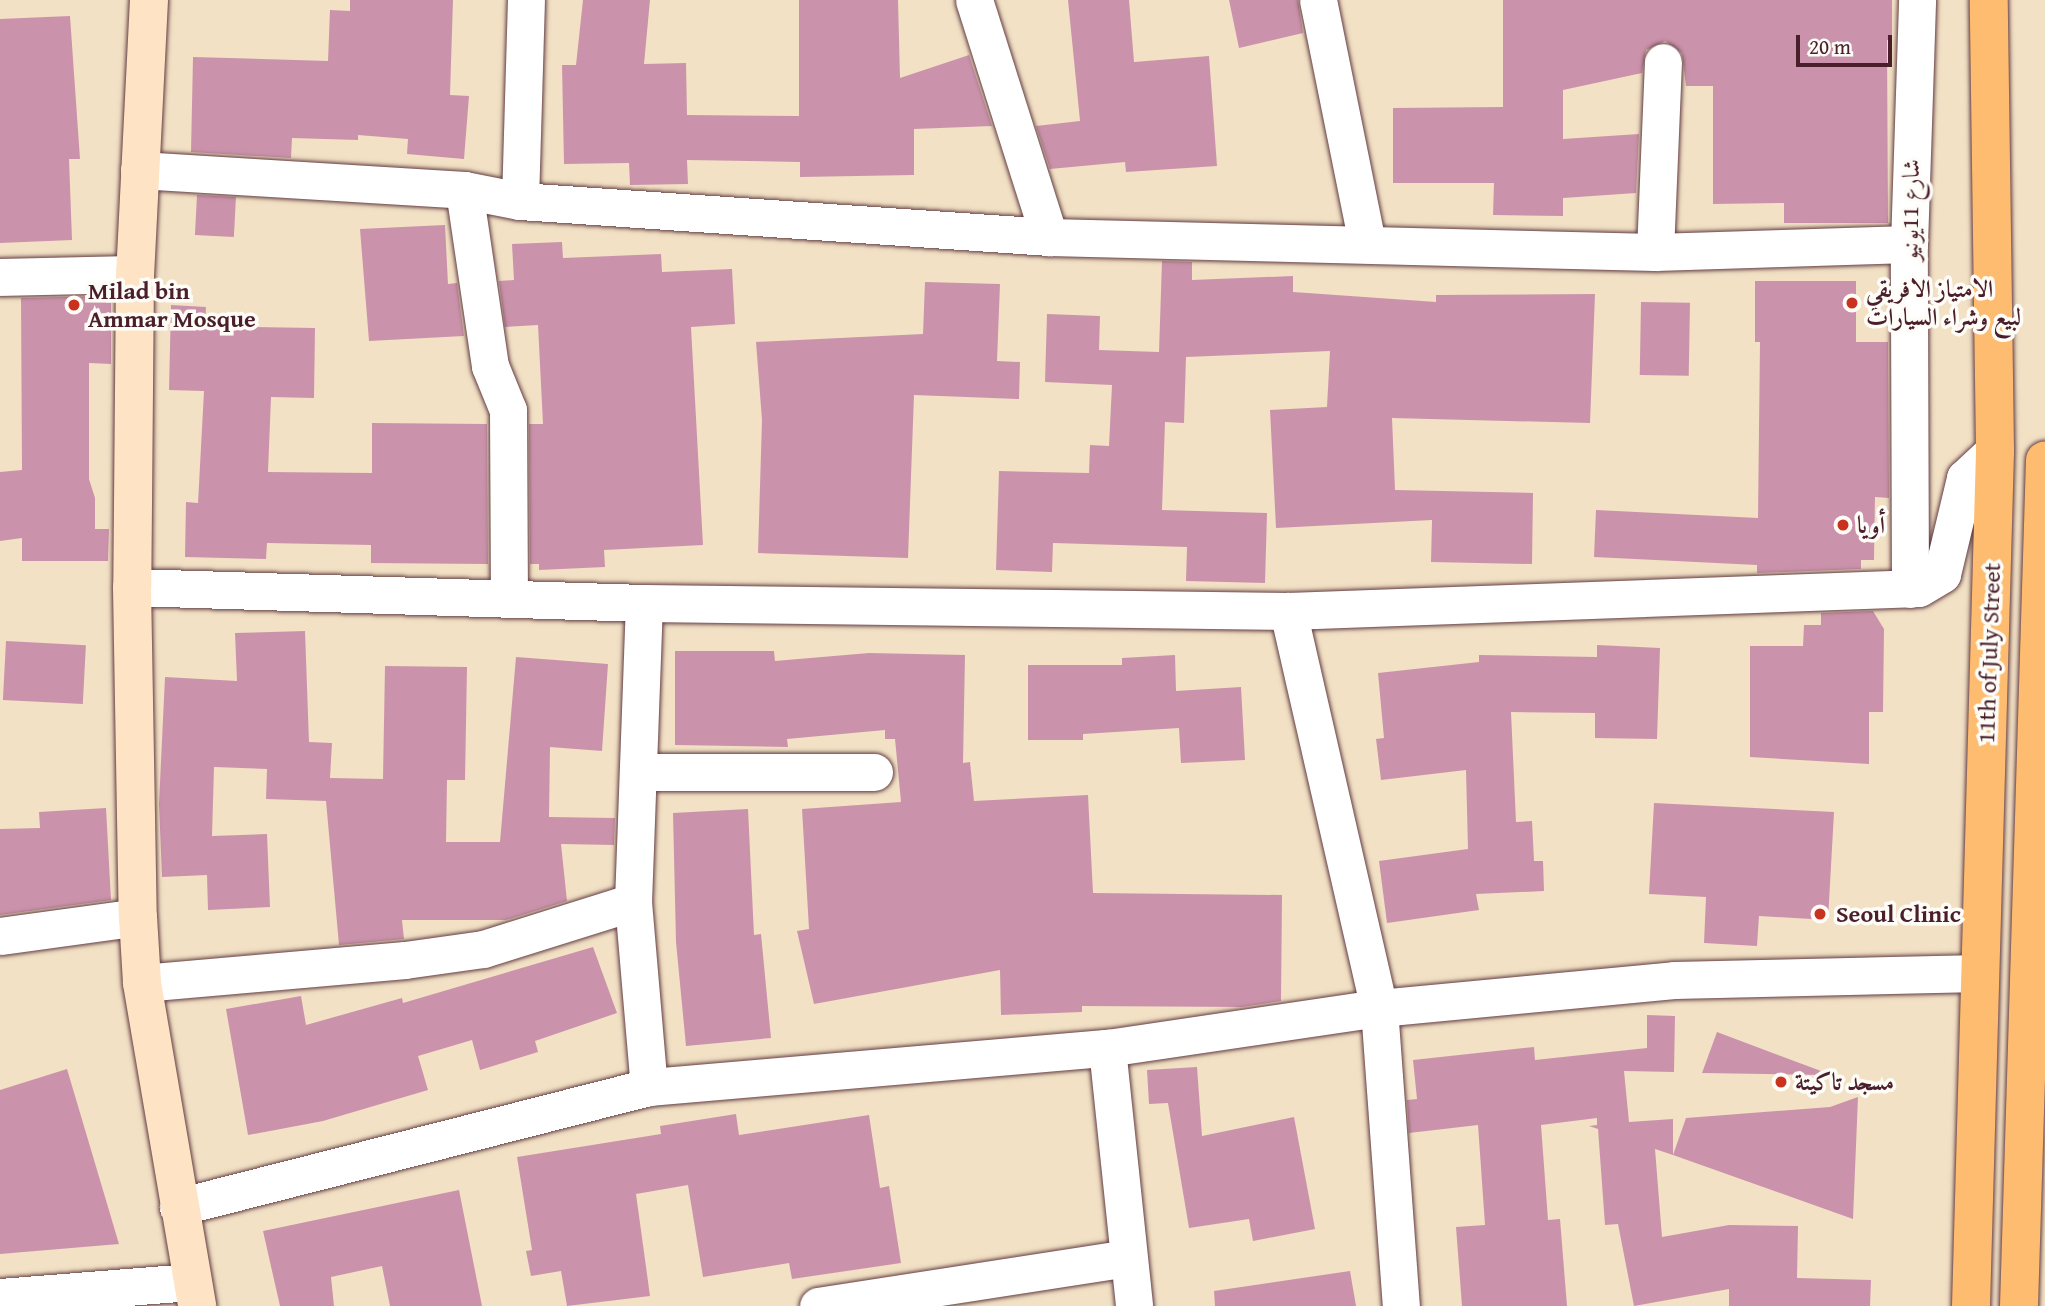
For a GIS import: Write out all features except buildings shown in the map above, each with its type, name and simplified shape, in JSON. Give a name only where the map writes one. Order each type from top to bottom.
[{"type":"highway","name":"11th of July Street","points":[[1971,1306],[1995,450],[1989,0]]},
{"type":"highway","name":"11th of July Street","points":[[2019,1306],[2045,460]]},
{"type":"street","points":[[0,1297],[195,1294],[178,1207],[142,983],[138,917],[132,587],[135,274],[149,0]]},
{"type":"street","points":[[520,201],[526,0]]},
{"type":"street","points":[[1318,0],[1367,244]]},
{"type":"street","name":"شارع 11يونيو","points":[[1910,589],[1909,244],[1917,0]]},
{"type":"street","points":[[979,1],[1049,237]]},
{"type":"street","points":[[1655,252],[1663,62]]},
{"type":"street","points":[[139,170],[464,190],[520,201],[1049,237],[1655,252],[1909,244]]},
{"type":"street","points":[[464,190],[490,366],[508,410],[509,597]]},
{"type":"street","points":[[0,277],[135,274]]},
{"type":"street","points":[[132,587],[644,603],[1288,611],[1910,589],[1928,586],[1942,574],[1965,478],[1995,450]]},
{"type":"street","points":[[644,603],[633,902],[649,1087]]},
{"type":"street","points":[[1288,611],[1379,1007],[1401,1306]]},
{"type":"street","points":[[638,772],[874,772]]},
{"type":"street","points":[[142,983],[483,949],[633,902]]},
{"type":"street","points":[[0,936],[138,917]]},
{"type":"street","points":[[178,1207],[649,1087],[1107,1048],[1379,1007],[1674,980],[1980,974]]},
{"type":"street","points":[[1107,1048],[1126,1258],[1134,1306]]},
{"type":"street","points":[[818,1306],[1126,1258]]},
{"type":"place","name":"الامتياز الافريقي لبيع وشراء السيارات","points":[[1852,303]]},
{"type":"place","name":"Milad bin Ammar Mosque","points":[[74,305]]},
{"type":"place","name":"أويا","points":[[1843,525]]},
{"type":"place","name":"Seoul Clinic","points":[[1820,914]]},
{"type":"place","name":"مسجد تاكيتة","points":[[1781,1082]]}]
